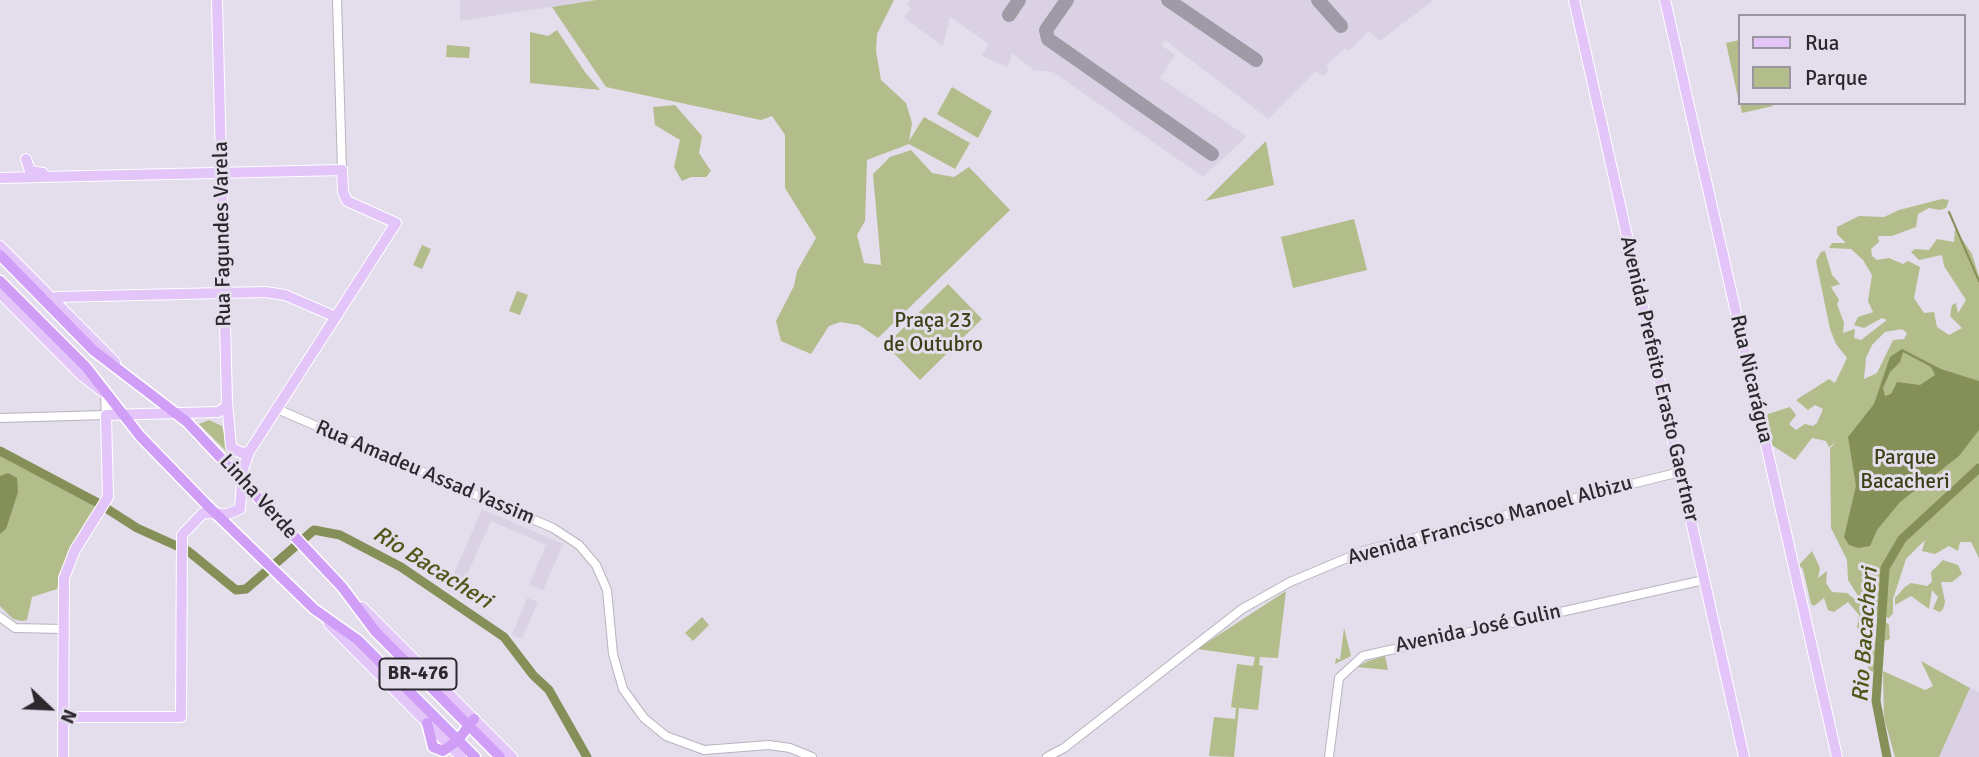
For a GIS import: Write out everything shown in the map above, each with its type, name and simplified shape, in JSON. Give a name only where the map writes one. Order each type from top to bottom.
[{"type":"highway","name":"Linha Verde","points":[[2,252],[93,350],[178,414],[243,479],[291,535],[342,587],[375,631],[472,723],[500,757]]},
{"type":"highway","name":"Linha Verde","points":[[0,281],[86,367],[122,415],[216,514],[314,609],[358,640],[454,743],[475,757]]},
{"type":"highway","points":[[427,723],[434,748],[443,751],[472,723]]},
{"type":"main road","name":"Rua Fagundes Varela","points":[[217,0],[227,402],[231,447],[238,452],[250,452]]},
{"type":"main road","name":"Avenida Prefeito Erasto Gaertner","points":[[1574,0],[1744,757]]},
{"type":"main road","name":"Rua Nicarágua","points":[[1665,0],[1838,757]]},
{"type":"main road","points":[[0,176],[19,172],[26,159],[28,170],[33,173],[60,178]]},
{"type":"main road","points":[[0,176],[60,178],[342,170],[343,192],[347,201],[396,223],[250,452],[243,479],[240,509],[231,513],[201,515],[183,533],[181,717],[63,717]]},
{"type":"main road","points":[[0,185],[47,184],[60,178]]},
{"type":"main road","points":[[0,293],[80,374],[105,394]]},
{"type":"main road","points":[[55,297],[278,293],[336,317]]},
{"type":"main road","points":[[63,757],[66,571],[75,550],[102,511],[108,497],[106,415],[221,412],[227,402]]},
{"type":"main road","points":[[314,609],[427,723]]},
{"type":"main road","points":[[472,723],[512,757]]},
{"type":"main road","points":[[454,743],[461,757]]},
{"type":"street","points":[[337,0],[342,170]]},
{"type":"street","points":[[0,418],[106,415],[105,394]]},
{"type":"street","name":"Rua Amadeu Assad Yassim","points":[[277,409],[554,528],[572,540],[591,557],[604,581],[619,681],[631,704],[650,725],[666,736],[695,748],[715,751],[780,746],[812,757]]},
{"type":"street","name":"Avenida Francisco Manoel Albizu","points":[[1047,757],[1064,748],[1250,604],[1343,558],[1680,472]]},
{"type":"street","name":"Avenida José Gulin","points":[[1329,757],[1339,678],[1363,656],[1704,580]]},
{"type":"street","points":[[0,617],[15,628],[63,629]]},
{"type":"street","name":"Avenida Francisco Manoel Albizu","points":[[1056,757],[1064,748]]},
{"type":"shaded area","points":[[460,0],[596,0],[460,21]]},
{"type":"shaded area","points":[[910,0],[1434,0],[1380,41],[1369,31],[1349,51],[1345,48],[1326,66],[1329,71],[1323,76],[1316,71],[1268,119],[1165,40],[1161,45],[1175,55],[1160,78],[1245,135],[1245,138],[1203,177],[1053,72],[1034,70],[1012,53],[1008,67],[982,55],[989,44],[950,17],[943,46],[904,18],[911,8],[907,5]]},
{"type":"shaded area","points":[[1902,349],[1941,369],[1979,381],[1979,430],[1959,456],[1900,502],[1877,530],[1870,546],[1858,548],[1849,545],[1844,537],[1856,486],[1848,437],[1874,404],[1890,357]],"holes":[[[1903,352],[1931,367],[1935,375],[1920,385],[1897,382],[1891,394],[1885,396],[1883,388],[1890,372],[1900,362]]]},
{"type":"shaded area","points":[[8,473],[17,478],[18,492],[6,529],[0,534],[0,476]]},
{"type":"shaded area","points":[[482,509],[563,544],[543,590],[529,585],[546,545],[491,521],[459,593],[447,590]]},
{"type":"shaded area","points":[[527,598],[538,602],[522,639],[512,635]]},
{"type":"shaded area","points":[[1970,688],[1979,692],[1979,757],[1939,757]]},
{"type":"green space","points":[[596,0],[894,0],[877,34],[876,51],[881,80],[906,103],[912,123],[909,141],[924,117],[970,143],[955,169],[909,144],[867,160],[865,221],[857,235],[864,263],[881,265],[873,174],[890,157],[911,150],[932,173],[954,177],[969,167],[1010,210],[878,338],[859,325],[840,322],[829,326],[811,354],[781,341],[776,321],[794,286],[797,271],[816,238],[785,188],[785,135],[772,116],[761,120],[606,87],[552,7]]},
{"type":"green space","points":[[557,30],[600,90],[530,83],[530,32],[548,36]]},
{"type":"green space","points":[[1738,40],[1738,97],[1726,43]]},
{"type":"green space","points":[[447,45],[470,47],[469,58],[446,57]]},
{"type":"green space","points":[[952,87],[992,111],[978,138],[937,114]]},
{"type":"green space","points":[[675,105],[702,136],[699,153],[711,171],[706,177],[691,177],[682,181],[674,167],[680,140],[655,125],[653,107]]},
{"type":"green space","points":[[1740,105],[1773,106],[1742,113]]},
{"type":"green space","points":[[1266,141],[1274,185],[1205,201]]},
{"type":"green space","name":"Parque Bacacheri","points":[[1942,199],[1949,200],[1946,208],[1929,208],[1918,214],[1916,227],[1892,236],[1878,236],[1879,242],[1871,249],[1872,256],[1877,260],[1889,258],[1903,264],[1908,261],[1920,267],[1914,298],[1924,313],[1934,312],[1937,327],[1949,335],[1962,328],[1950,316],[1952,305],[1956,303],[1958,313],[1966,300],[1944,266],[1942,255],[1919,260],[1911,252],[1915,249],[1929,250],[1937,239],[1954,242],[1955,229],[1972,254],[1979,277],[1979,558],[1971,542],[1960,542],[1958,551],[1949,546],[1935,554],[1922,551],[1925,540],[1906,559],[1893,599],[1893,613],[1889,618],[1877,615],[1870,633],[1865,635],[1857,628],[1859,615],[1848,602],[1834,612],[1828,610],[1824,598],[1814,606],[1811,604],[1803,569],[1799,565],[1812,551],[1820,568],[1818,578],[1827,571],[1826,583],[1832,592],[1847,593],[1865,607],[1848,580],[1847,560],[1831,528],[1830,448],[1836,442],[1829,447],[1826,441],[1812,438],[1795,460],[1770,444],[1764,419],[1768,414],[1790,407],[1796,415],[1789,424],[1796,430],[1805,424],[1813,426],[1823,409],[1815,405],[1808,410],[1796,400],[1829,379],[1835,383],[1847,358],[1836,344],[1830,329],[1816,261],[1821,252],[1825,251],[1832,275],[1840,284],[1831,287],[1839,300],[1837,304],[1844,323],[1843,333],[1855,329],[1854,338],[1861,340],[1887,320],[1882,318],[1864,328],[1854,325],[1858,317],[1873,312],[1868,301],[1872,275],[1863,260],[1851,249],[1829,248],[1832,243],[1846,243],[1837,234],[1837,227],[1859,216],[1884,217],[1899,210]],"holes":[[[1902,329],[1907,333],[1904,339],[1893,340],[1877,373],[1864,379],[1866,358],[1872,345],[1885,332]]]},
{"type":"green space","points":[[1354,219],[1367,270],[1293,288],[1281,237]]},
{"type":"green space","points":[[422,245],[431,249],[422,269],[413,265]]},
{"type":"green space","name":"Praça 23 de Outubro","points":[[948,284],[982,319],[920,380],[886,345]]},
{"type":"green space","points":[[517,291],[528,295],[520,315],[509,311]]},
{"type":"green space","points":[[209,420],[222,426],[230,455],[199,424]]},
{"type":"green space","points":[[0,456],[99,507],[68,552],[57,589],[32,597],[27,620],[22,621],[13,619],[0,606]]},
{"type":"green space","points":[[1943,560],[1958,565],[1962,574],[1952,582],[1941,582],[1945,602],[1940,612],[1933,609],[1938,597],[1932,590],[1929,609],[1911,596],[1895,605],[1895,598],[1911,583],[1927,586],[1932,582],[1931,572]]},
{"type":"green space","points":[[1286,591],[1278,658],[1260,657],[1259,665],[1263,666],[1258,710],[1239,708],[1234,757],[1209,756],[1214,717],[1235,719],[1236,708],[1231,707],[1237,664],[1253,666],[1255,657],[1197,649]]},
{"type":"green space","points":[[702,617],[709,625],[693,641],[685,633]]},
{"type":"green space","points":[[1883,619],[1889,625],[1890,639],[1884,641],[1882,647],[1881,674],[1875,667],[1873,672],[1869,670],[1861,649],[1872,650]]},
{"type":"green space","points":[[1344,628],[1351,656],[1335,664],[1336,658],[1340,660]]},
{"type":"green space","points":[[1385,656],[1388,670],[1357,667],[1368,661]]},
{"type":"green space","points":[[1921,661],[1970,688],[1939,757],[1895,757],[1884,718],[1883,671],[1925,690],[1933,686]]},
{"type":"waterway","points":[[1949,212],[1979,281]]},
{"type":"waterway","name":"Rio Bacacheri","points":[[0,451],[98,503],[137,528],[188,551],[236,590],[246,589],[314,530],[340,535],[401,567],[504,637],[533,675],[549,690],[587,757]]},
{"type":"waterway","name":"Rio Bacacheri","points":[[1887,757],[1876,701],[1885,568],[1902,539],[1979,468]]},
{"type":"taxiway","points":[[1009,15],[1019,0]]},
{"type":"taxiway","points":[[1067,0],[1046,30],[1048,39],[1212,154]]},
{"type":"taxiway","points":[[1168,0],[1256,60]]},
{"type":"taxiway","points":[[1318,0],[1341,26]]}]
